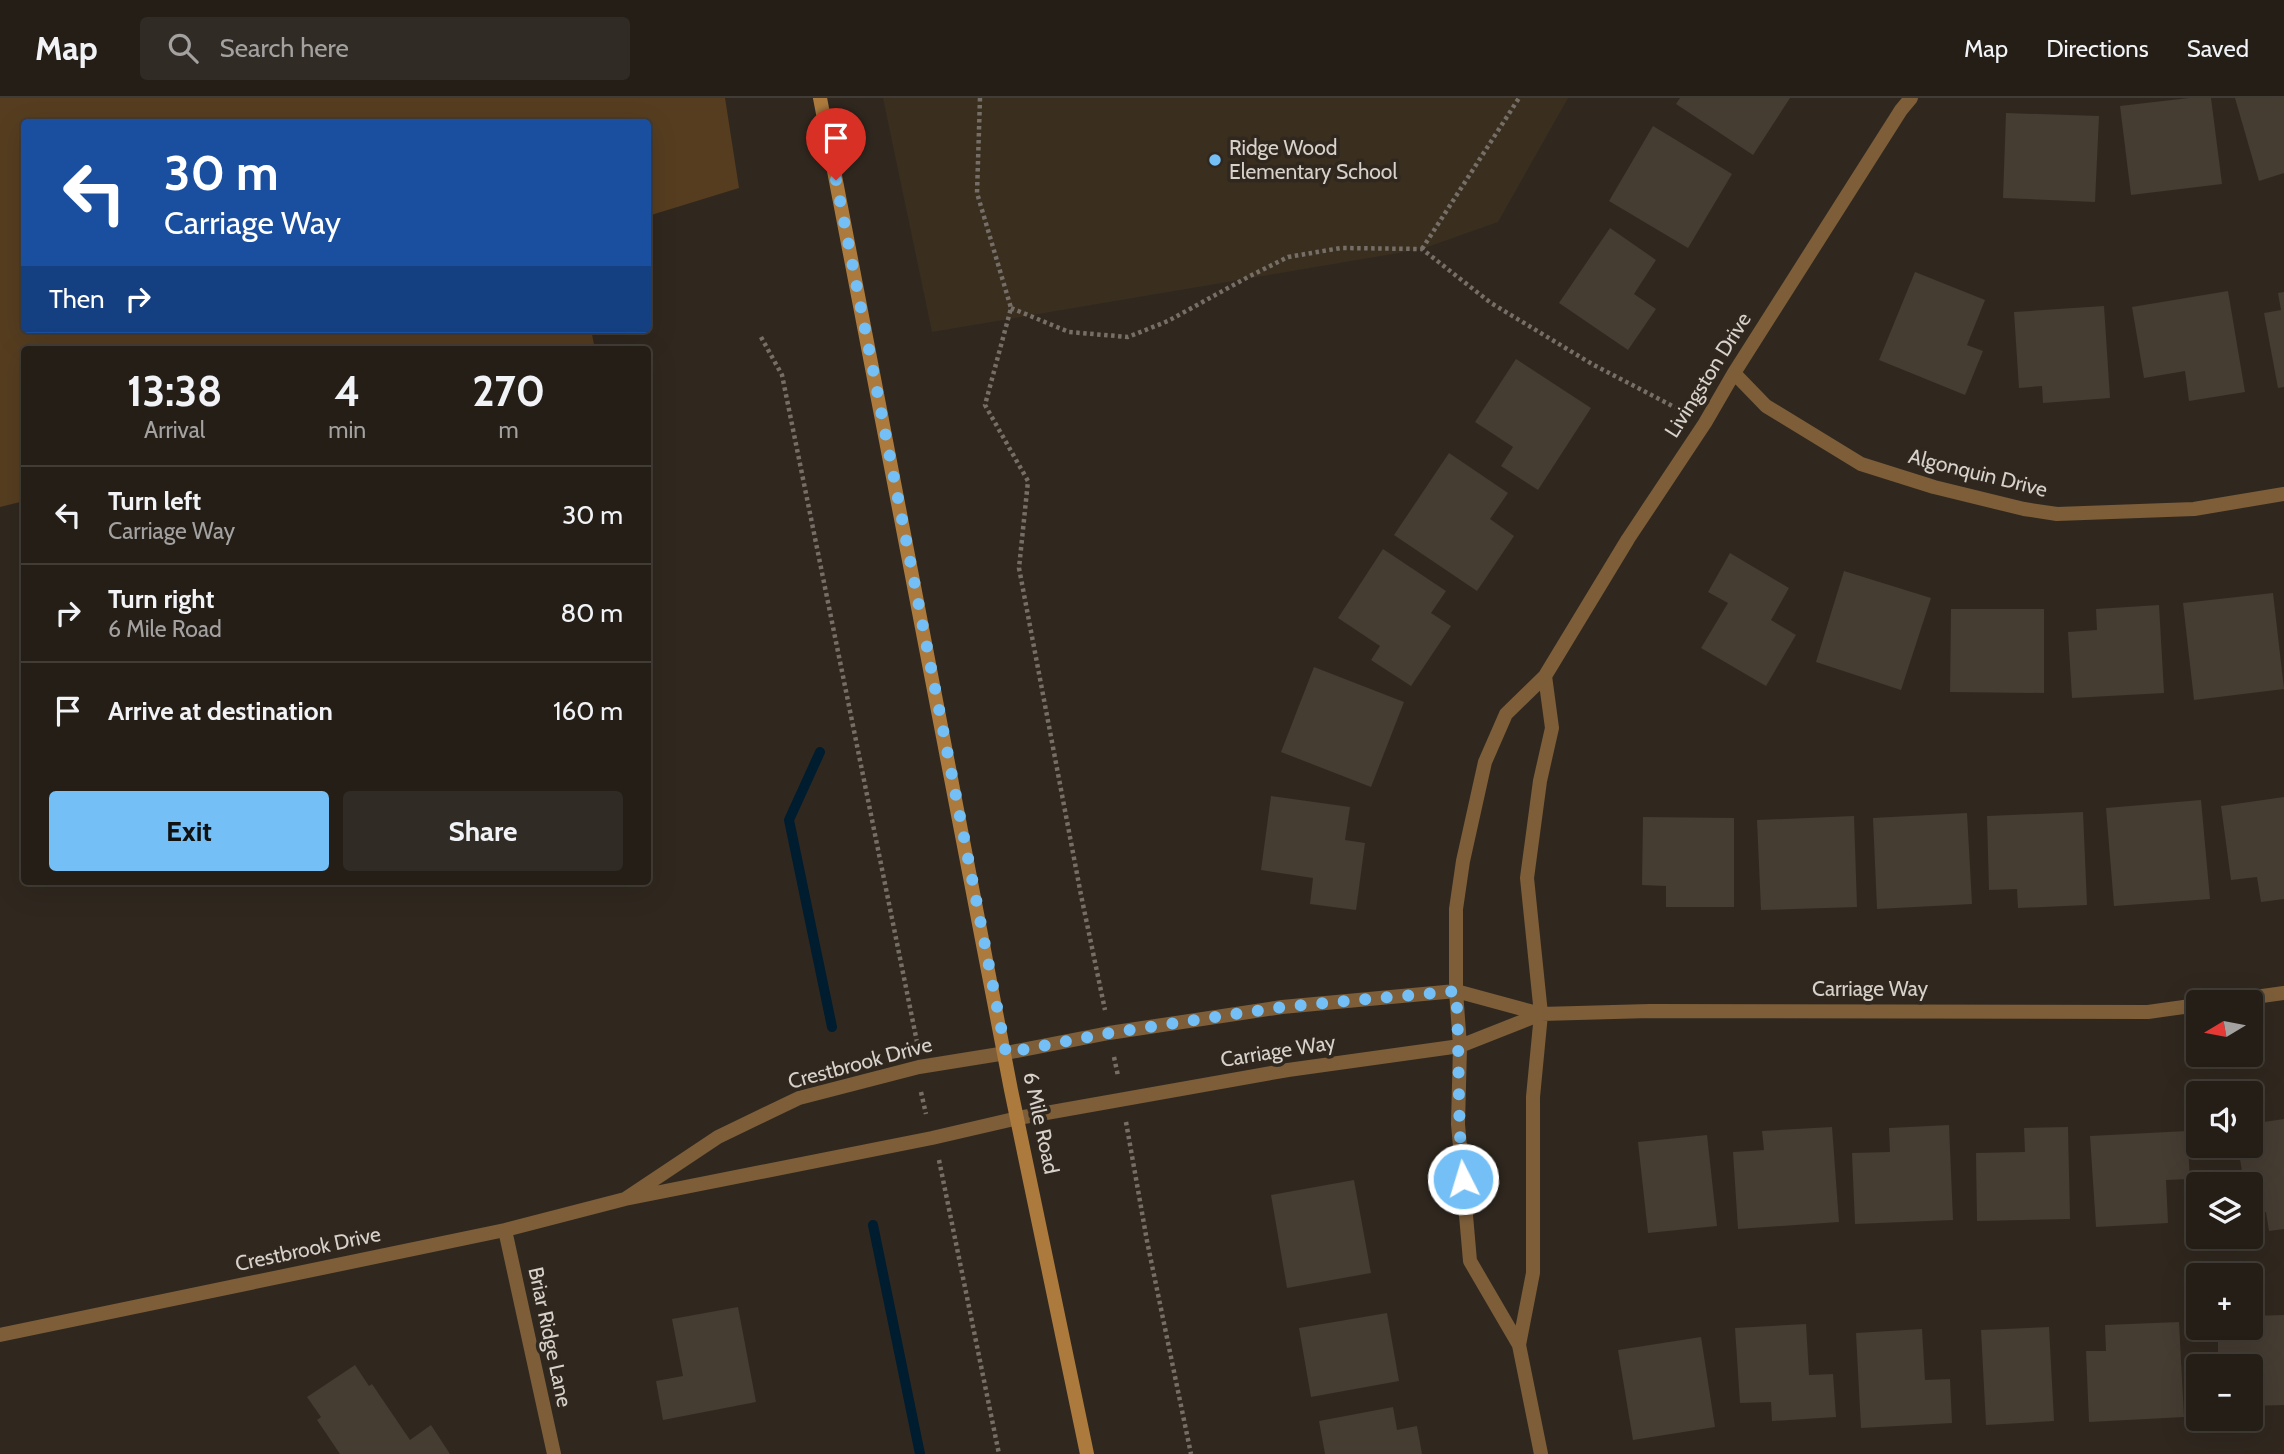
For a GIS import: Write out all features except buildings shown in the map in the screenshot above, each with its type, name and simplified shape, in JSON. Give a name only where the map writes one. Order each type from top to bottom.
[{"type":"street","name":"6 Mile Road","points":[[820,98],[1018,1118],[1087,1454]]},
{"type":"street","name":"Livingston Drive","points":[[1519,1345],[1470,1261],[1458,1124],[1460,1046],[1456,991],[1456,909],[1463,861],[1485,762],[1506,714],[1545,676],[1628,539],[1705,423],[1734,373],[1910,98]]},
{"type":"street","name":"Algonquin Drive","points":[[1734,373],[1766,405],[1861,464],[1934,487],[2024,509],[2057,514],[2194,509],[2284,494]]},
{"type":"street","points":[[1541,1454],[1519,1345],[1533,1273],[1533,1097],[1541,1014],[1527,878],[1540,781],[1552,728],[1545,676]]},
{"type":"street","name":"Carriage Way","points":[[1006,1053],[1109,1033],[1282,1007],[1456,991],[1541,1014],[1690,1011],[2148,1012],[2186,1007]]},
{"type":"street","points":[[2263,996],[2284,993]]},
{"type":"street","name":"Carriage Way","points":[[1018,1118],[1288,1070],[1460,1046],[1541,1014]]},
{"type":"street","name":"Crestbrook Drive","points":[[625,1199],[718,1137],[799,1098],[919,1067],[1006,1053]]},
{"type":"street","name":"Crestbrook Drive","points":[[0,1335],[505,1230],[625,1199],[919,1141],[1018,1118]]},
{"type":"street","name":"Briar Ridge Lane","points":[[505,1230],[554,1454]]},
{"type":"path","points":[[980,98],[977,193],[1011,308],[985,405],[1028,481],[1019,568],[1147,1241],[1191,1454]]},
{"type":"path","points":[[1422,249],[1519,98]]},
{"type":"path","points":[[1011,308],[1069,332],[1128,337],[1168,321],[1288,257],[1341,248],[1422,249],[1491,303],[1592,364],[1689,415]]},
{"type":"path","points":[[761,337],[782,375],[917,1045]]},
{"type":"path","points":[[921,1090],[928,1120]]},
{"type":"path","points":[[938,1158],[999,1454]]},
{"type":"shaded area","points":[[0,98],[725,98],[739,188],[651,215],[651,119],[21,119],[21,333],[592,333],[594,346],[21,346],[21,502],[0,507]]},
{"type":"shaded area","name":"Ridge Wood Elementary School","points":[[883,98],[1568,98],[1498,222],[1422,249],[932,332]]},
{"type":"waterway","points":[[820,752],[789,820],[832,1027]]},
{"type":"waterway","points":[[873,1225],[920,1454]]},
{"type":"place","name":"Ridge Wood Elementary School","points":[[1215,160]]},
{"type":"route","points":[[836,180],[1006,1053],[1175,1022],[1282,1007],[1456,991],[1460,1046],[1458,1124],[1463,1179]]}]
